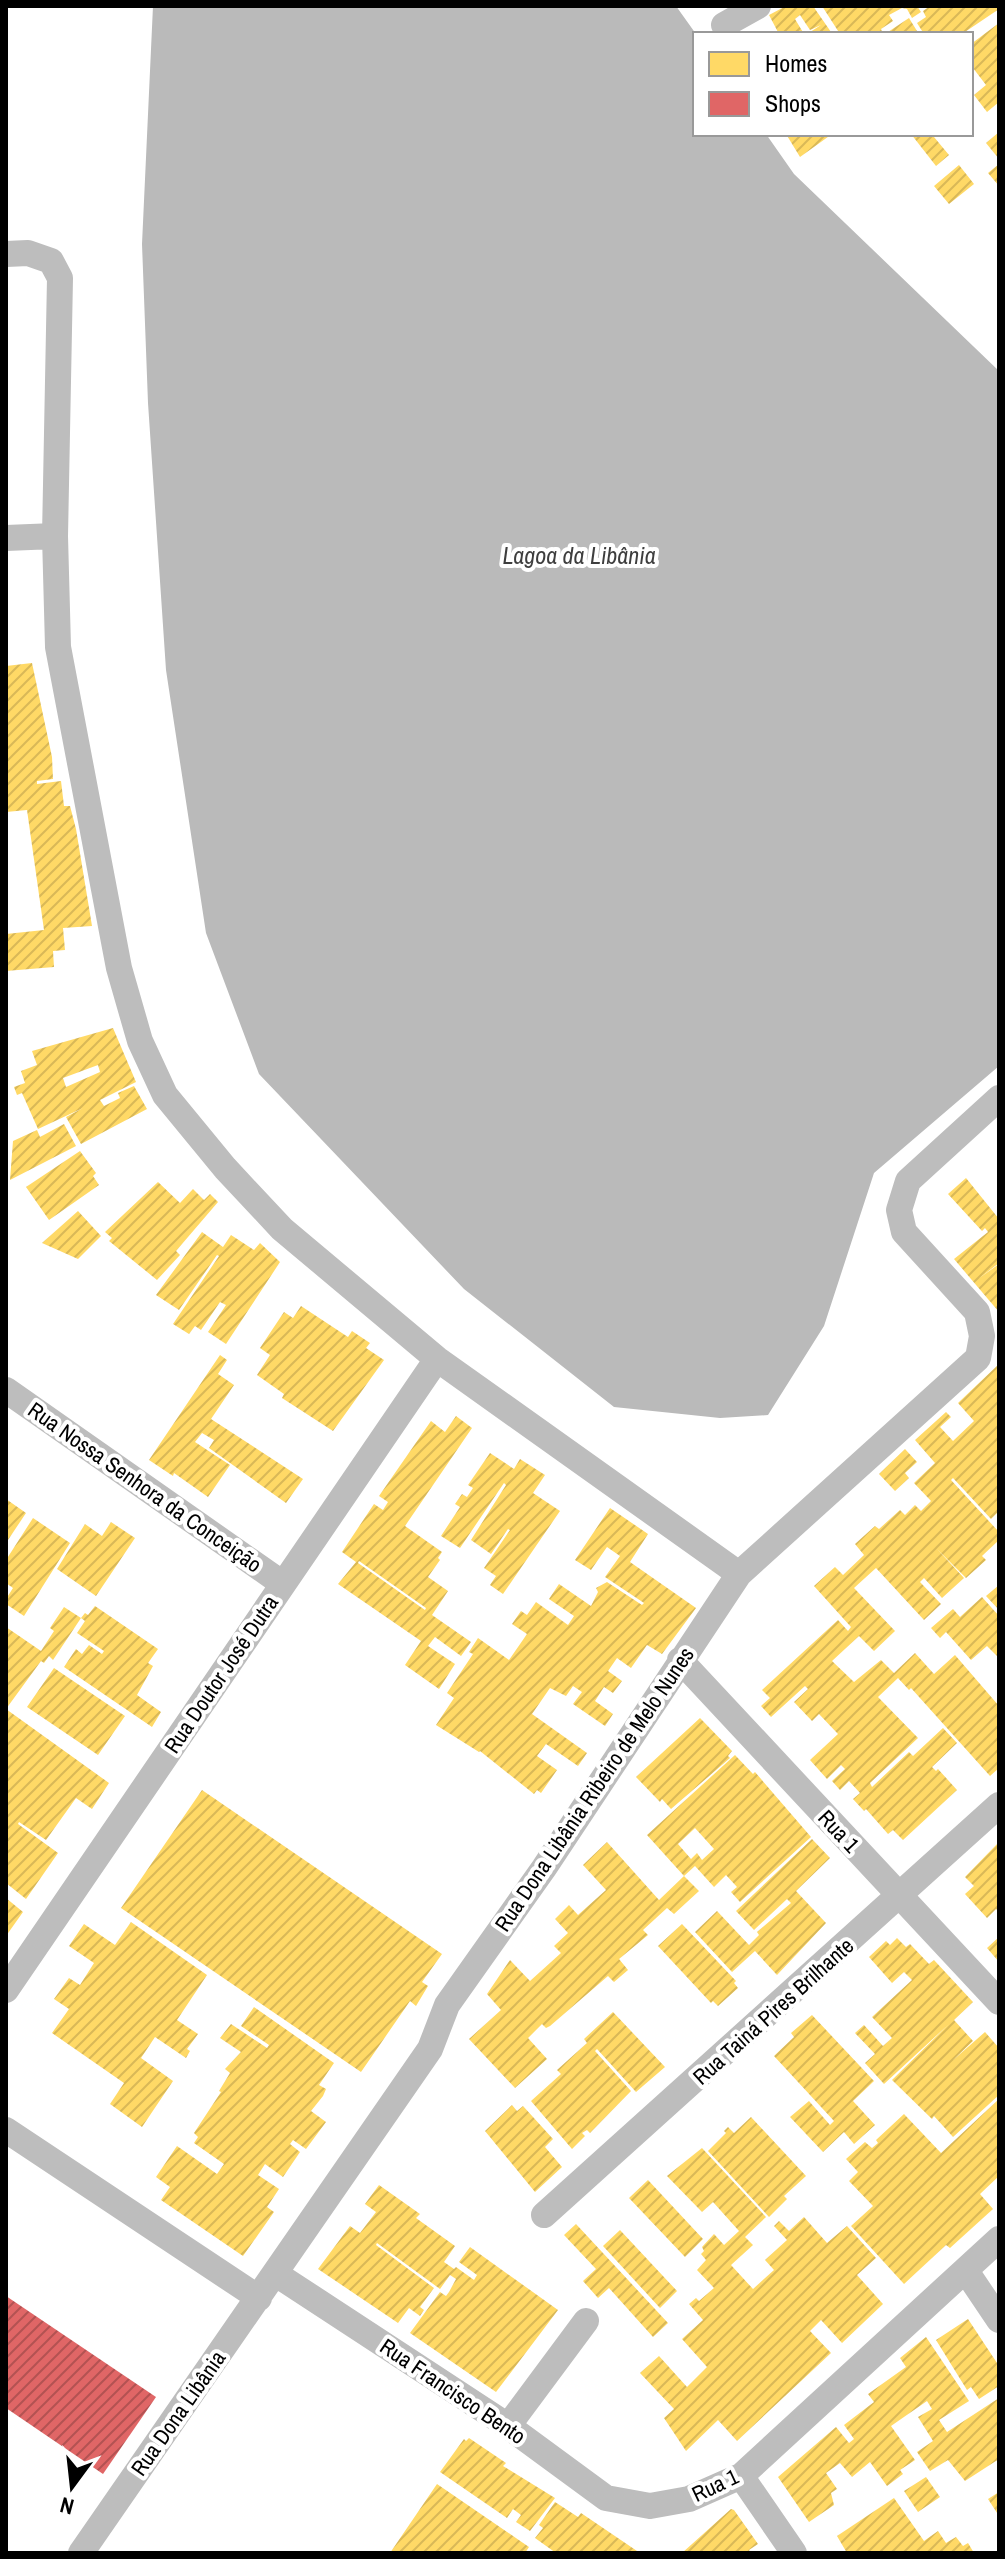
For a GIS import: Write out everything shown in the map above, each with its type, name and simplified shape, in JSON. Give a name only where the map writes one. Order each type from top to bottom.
[{"type":"street","points":[[724,25],[758,6]]},
{"type":"street","points":[[6,254],[28,253],[51,261],[60,278],[55,536],[58,647],[119,968],[140,1041],[165,1095],[225,1168],[282,1229],[437,1359],[739,1574]]},
{"type":"street","points":[[6,538],[55,536]]},
{"type":"street","name":"Rua Dona Libânia Ribeiro de Melo Nunes","points":[[276,2274],[430,2049],[447,2005],[544,1868],[739,1574],[978,1358],[982,1336],[977,1312],[904,1232],[899,1210],[908,1181],[999,1098]]},
{"type":"street","name":"Rua Doutor José Dutra","points":[[6,1990],[437,1359]]},
{"type":"street","name":"Rua Nossa Senhora da Conceição","points":[[6,1390],[283,1584]]},
{"type":"street","name":"Rua 1","points":[[680,1660],[999,2002]]},
{"type":"street","name":"Rua Tainá Pires Brilhante","points":[[544,2215],[999,1805]]},
{"type":"street","points":[[6,2130],[259,2298]]},
{"type":"street","name":"Rua 1","points":[[630,2504],[650,2506],[689,2499],[741,2476],[999,2239]]},
{"type":"street","points":[[966,2271],[999,2320]]},
{"type":"street","name":"Rua Dona Libânia","points":[[81,2553],[276,2274]]},
{"type":"street","name":"Rua Francisco Bento","points":[[276,2274],[508,2426],[606,2498],[630,2504]]},
{"type":"street","points":[[508,2426],[586,2321]]},
{"type":"street","points":[[741,2476],[794,2553]]},
{"type":"water","name":"Lagoa da Libânia","points":[[153,6],[676,6],[695,32],[693,136],[767,136],[794,174],[999,371],[999,1066],[874,1173],[824,1326],[768,1415],[720,1418],[614,1407],[464,1289],[259,1074],[206,933],[166,670],[148,403],[142,244]]},
{"type":"building: Homes","points":[[786,6],[813,6],[831,32],[810,32],[821,25],[810,30],[800,15],[795,19],[803,32],[778,32],[769,15]]},
{"type":"building: Homes","points":[[822,6],[917,6],[921,12],[912,18],[907,9],[902,8],[889,15],[893,21],[881,29],[882,32],[839,32]]},
{"type":"building: Homes","points":[[930,6],[999,6],[965,32],[923,32],[917,23],[926,17],[923,11]]},
{"type":"building: Homes","points":[[909,18],[917,31],[915,32],[888,32]]},
{"type":"building: Homes","points":[[999,23],[999,102],[987,112],[974,95],[986,85],[973,68],[973,42]]},
{"type":"building: Homes","points":[[999,132],[999,159],[986,143]]},
{"type":"building: Homes","points":[[787,136],[829,136],[800,157]]},
{"type":"building: Homes","points":[[913,136],[936,136],[949,155],[936,166]]},
{"type":"building: Homes","points":[[999,164],[999,186],[988,173]]},
{"type":"building: Homes","points":[[959,165],[974,184],[949,204],[934,186]]},
{"type":"building: Homes","points":[[32,663],[52,757],[53,779],[37,781],[37,784],[61,781],[64,806],[70,806],[76,829],[92,926],[63,928],[65,950],[53,951],[54,967],[6,971],[6,934],[44,930],[27,810],[6,812],[6,666]]},
{"type":"building: Homes","points":[[113,1028],[136,1082],[100,1100],[104,1106],[120,1098],[118,1093],[134,1086],[147,1109],[81,1144],[66,1117],[83,1108],[38,1129],[22,1093],[17,1095],[14,1087],[25,1083],[21,1071],[37,1065],[32,1051]],"holes":[[[98,1065],[100,1072],[66,1087],[63,1078]]]},
{"type":"building: Homes","points":[[64,1124],[76,1146],[10,1180],[13,1141],[37,1130],[40,1137]]},
{"type":"building: Homes","points":[[80,1151],[96,1173],[93,1176],[99,1185],[49,1220],[26,1187]]},
{"type":"building: Homes","points":[[966,1178],[999,1219],[999,1263],[978,1279],[999,1264],[999,1312],[954,1259],[988,1232],[985,1228],[982,1231],[948,1194]]},
{"type":"building: Homes","points":[[158,1182],[180,1203],[193,1189],[204,1200],[210,1194],[218,1202],[176,1251],[180,1255],[157,1280],[109,1241],[112,1238],[105,1232]]},
{"type":"building: Homes","points":[[78,1211],[101,1236],[78,1259],[42,1243]]},
{"type":"building: Homes","points":[[202,1232],[223,1247],[231,1235],[254,1250],[260,1243],[280,1262],[226,1344],[208,1332],[226,1305],[220,1302],[201,1330],[195,1326],[189,1334],[173,1324],[219,1256],[179,1310],[156,1295]]},
{"type":"building: Homes","points":[[301,1306],[348,1337],[352,1331],[370,1343],[366,1348],[384,1360],[333,1431],[282,1398],[284,1394],[257,1375],[270,1355],[260,1348],[284,1312],[293,1318]]},
{"type":"building: Homes","points":[[220,1355],[227,1360],[218,1374],[234,1385],[211,1419],[303,1479],[286,1503],[209,1448],[214,1440],[202,1433],[195,1442],[230,1465],[208,1497],[149,1460]]},
{"type":"building: Homes","points":[[999,1364],[999,1511],[991,1519],[953,1478],[951,1480],[999,1532],[999,1540],[982,1556],[986,1560],[966,1578],[937,1549],[964,1578],[942,1598],[924,1578],[920,1582],[941,1604],[924,1620],[876,1568],[854,1588],[895,1631],[874,1651],[859,1636],[832,1661],[854,1682],[881,1660],[894,1673],[915,1653],[934,1674],[955,1655],[999,1706],[999,1768],[990,1776],[911,1688],[909,1690],[898,1678],[878,1697],[918,1738],[870,1783],[872,1787],[909,1752],[913,1756],[943,1728],[957,1743],[932,1767],[936,1771],[938,1769],[957,1790],[903,1840],[893,1830],[888,1834],[853,1799],[860,1793],[849,1781],[840,1790],[832,1781],[845,1769],[841,1765],[827,1779],[810,1760],[838,1734],[819,1714],[812,1721],[794,1702],[808,1689],[805,1686],[771,1717],[761,1706],[770,1698],[762,1690],[838,1620],[848,1631],[851,1627],[814,1586],[835,1567],[843,1575],[864,1555],[855,1544],[875,1526],[879,1529],[900,1510],[905,1515],[915,1505],[921,1511],[931,1501],[914,1483],[935,1463],[915,1440],[946,1412],[951,1417],[940,1427],[953,1441],[974,1421],[958,1403]]},
{"type":"building: Homes","points":[[456,1416],[472,1428],[405,1526],[442,1552],[428,1577],[448,1591],[432,1615],[471,1642],[461,1656],[435,1637],[428,1646],[455,1664],[439,1689],[405,1665],[421,1641],[338,1584],[356,1562],[342,1552],[374,1504],[383,1510],[388,1502],[379,1496],[431,1421],[445,1432]],"holes":[[[359,1561],[426,1608],[425,1610]]]},
{"type":"building: Homes","points":[[905,1449],[917,1462],[905,1473],[909,1478],[895,1491],[879,1474]]},
{"type":"building: Homes","points":[[490,1453],[514,1469],[520,1459],[545,1475],[533,1493],[560,1511],[503,1594],[490,1585],[496,1576],[484,1568],[510,1530],[491,1554],[471,1540],[506,1485],[504,1483],[460,1548],[441,1536],[460,1507],[455,1504],[462,1494],[467,1497],[473,1488],[468,1485]]},
{"type":"building: Homes","points":[[6,1499],[26,1513],[6,1543]]},
{"type":"building: Homes","points":[[610,1508],[648,1534],[630,1562],[696,1608],[662,1654],[647,1645],[631,1668],[617,1658],[608,1671],[622,1681],[613,1693],[604,1687],[595,1701],[613,1714],[605,1726],[573,1704],[582,1692],[573,1686],[566,1696],[550,1688],[532,1714],[587,1753],[578,1766],[546,1744],[537,1756],[557,1770],[541,1793],[537,1790],[534,1794],[480,1751],[436,1725],[454,1698],[447,1693],[473,1654],[469,1652],[478,1638],[509,1660],[527,1634],[512,1624],[521,1611],[527,1615],[536,1602],[568,1625],[574,1616],[549,1599],[559,1584],[591,1606],[598,1592],[596,1588],[607,1582],[642,1605],[644,1603],[605,1577],[620,1556],[607,1547],[591,1570],[575,1560]]},
{"type":"building: Homes","points":[[33,1518],[70,1543],[24,1616],[6,1604],[13,1588],[6,1583],[6,1560]]},
{"type":"building: Homes","points":[[111,1522],[135,1538],[96,1596],[57,1569],[85,1524],[102,1536]]},
{"type":"building: Homes","points":[[999,1585],[999,1610],[986,1596]]},
{"type":"building: Homes","points":[[982,1597],[999,1616],[999,1658],[987,1646],[971,1660],[946,1632],[940,1638],[931,1628],[953,1609],[960,1617]]},
{"type":"building: Homes","points":[[95,1606],[158,1649],[148,1663],[153,1666],[137,1695],[161,1712],[152,1727],[64,1667],[76,1649],[82,1654],[89,1645],[102,1654],[104,1651],[77,1633],[85,1621],[81,1618]]},
{"type":"building: Homes","points":[[64,1607],[81,1618],[53,1660],[49,1656],[44,1663],[41,1661],[6,1709],[6,1627],[41,1651],[54,1631],[50,1628]]},
{"type":"building: Homes","points":[[54,1668],[125,1716],[98,1755],[27,1707]]},
{"type":"building: Homes","points":[[6,1709],[109,1783],[92,1809],[76,1798],[46,1840],[19,1822],[58,1853],[26,1899],[6,1883]]},
{"type":"building: Homes","points":[[700,1718],[732,1751],[728,1756],[730,1758],[671,1809],[636,1777]]},
{"type":"building: Homes","points":[[735,1755],[753,1774],[755,1772],[811,1837],[740,1902],[731,1892],[737,1887],[726,1875],[714,1887],[695,1866],[684,1876],[647,1835]],"holes":[[[695,1828],[714,1849],[702,1860],[697,1853],[691,1859],[678,1844]]]},
{"type":"building: Homes","points":[[202,1790],[442,1954],[422,1982],[428,1986],[416,2006],[410,2001],[361,2072],[121,1908]]},
{"type":"building: Homes","points":[[812,1839],[830,1858],[796,1891],[826,1923],[777,1975],[755,1951],[732,1972],[695,1932],[717,1911],[749,1945],[759,1935],[757,1932],[791,1903],[787,1899],[754,1930],[736,1911]]},
{"type":"building: Homes","points":[[607,1842],[659,1900],[684,1876],[699,1891],[674,1914],[667,1908],[643,1930],[648,1935],[619,1959],[628,1970],[614,1982],[608,1976],[550,2026],[546,2028],[542,2024],[528,2038],[547,2059],[515,2088],[469,2039],[501,2010],[487,1994],[510,1960],[530,1981],[561,1953],[554,1946],[568,1933],[555,1919],[569,1905],[578,1915],[606,1890],[583,1865]]},
{"type":"building: Homes","points":[[999,1842],[999,1912],[996,1909],[987,1918],[965,1894],[974,1886],[965,1877]]},
{"type":"building: Homes","points":[[6,1898],[23,1912],[6,1936]]},
{"type":"building: Homes","points":[[131,1922],[207,1975],[177,2020],[198,2034],[187,2049],[190,2051],[186,2058],[155,2037],[141,2058],[173,2081],[142,2127],[110,2104],[124,2083],[52,2033],[69,2009],[54,1999],[69,1978],[80,1985],[94,1963],[69,1946],[84,1924],[115,1945]]},
{"type":"building: Homes","points":[[682,1924],[736,1981],[734,1983],[738,1988],[718,2006],[713,2001],[711,2003],[658,1946]]},
{"type":"building: Homes","points":[[999,1937],[999,1962],[987,1948]]},
{"type":"building: Homes","points":[[897,1938],[906,1947],[910,1944],[929,1964],[934,1960],[973,2002],[954,2020],[973,2041],[952,2061],[985,2032],[999,2048],[999,2095],[953,2137],[892,2080],[949,2024],[884,2084],[865,2063],[875,2054],[855,2033],[864,2025],[883,2046],[892,2038],[872,2017],[912,1980],[904,1972],[892,1983],[869,1957],[886,1941],[890,1945]]},
{"type":"building: Homes","points":[[254,2007],[334,2063],[319,2085],[326,2089],[323,2096],[311,2111],[326,2122],[306,2149],[293,2140],[290,2144],[300,2152],[283,2177],[265,2164],[258,2175],[279,2189],[267,2207],[274,2212],[243,2256],[161,2200],[170,2187],[156,2177],[177,2146],[217,2174],[224,2164],[194,2143],[198,2137],[194,2133],[221,2092],[230,2073],[225,2069],[241,2052],[220,2038],[231,2024],[267,2048],[269,2045],[241,2026]]},
{"type":"building: Homes","points":[[613,2012],[665,2067],[636,2092],[597,2049],[595,2051],[631,2091],[590,2133],[587,2130],[582,2133],[585,2136],[572,2149],[531,2101],[561,2074],[557,2070],[587,2043],[584,2039]]},
{"type":"building: Homes","points":[[812,2015],[874,2081],[853,2101],[875,2125],[854,2144],[844,2132],[823,2152],[790,2117],[809,2101],[830,2125],[834,2121],[774,2056],[794,2037],[791,2033]]},
{"type":"building: Homes","points":[[999,2099],[999,2176],[980,2194],[993,2209],[950,2248],[946,2245],[904,2284],[851,2226],[873,2206],[849,2181],[858,2172],[846,2159],[865,2142],[872,2148],[878,2143],[876,2140],[904,2114],[941,2153]]},
{"type":"building: Homes","points":[[512,2105],[517,2111],[523,2106],[553,2139],[545,2147],[562,2167],[535,2192],[485,2131]]},
{"type":"building: Homes","points":[[751,2117],[806,2176],[784,2196],[787,2199],[769,2217],[708,2151],[728,2127],[734,2133]]},
{"type":"building: Homes","points":[[702,2148],[766,2217],[745,2237],[753,2245],[731,2265],[753,2289],[774,2270],[765,2260],[787,2240],[774,2226],[779,2221],[789,2231],[804,2217],[827,2243],[847,2226],[876,2258],[857,2275],[883,2304],[842,2343],[821,2320],[810,2331],[831,2353],[737,2441],[718,2420],[686,2451],[664,2418],[674,2409],[640,2373],[659,2356],[687,2387],[707,2367],[682,2339],[703,2320],[689,2304],[696,2298],[699,2301],[714,2288],[697,2270],[706,2260],[701,2254],[704,2251],[702,2247],[714,2234],[724,2245],[739,2231],[713,2202],[702,2212],[667,2176]]},
{"type":"building: Homes","points":[[648,2180],[703,2239],[685,2257],[629,2198]]},
{"type":"building: Homes","points":[[379,2185],[420,2214],[416,2218],[455,2246],[444,2262],[454,2269],[456,2267],[474,2280],[477,2275],[459,2262],[470,2247],[558,2310],[496,2392],[410,2333],[440,2292],[446,2296],[456,2279],[450,2275],[440,2289],[377,2243],[434,2288],[420,2307],[424,2310],[420,2316],[409,2308],[398,2323],[318,2269],[350,2226],[360,2233],[376,2212],[365,2204]]},
{"type":"building: Homes","points":[[576,2224],[668,2323],[653,2337],[609,2288],[598,2298],[583,2281],[596,2269],[564,2235]]},
{"type":"building: Homes","points":[[620,2230],[677,2291],[660,2308],[603,2246]]},
{"type":"building: Homes","points":[[968,2319],[999,2366],[999,2386],[979,2399],[971,2387],[967,2390],[936,2340]]},
{"type":"building: Homes","points":[[926,2337],[969,2401],[939,2420],[947,2432],[999,2398],[999,2459],[965,2481],[948,2460],[930,2471],[917,2452],[933,2441],[918,2417],[932,2409],[927,2401],[891,2426],[915,2460],[900,2470],[903,2474],[887,2486],[870,2462],[852,2477],[840,2463],[826,2473],[837,2489],[831,2493],[834,2505],[809,2522],[778,2477],[836,2427],[849,2443],[854,2439],[844,2425],[874,2402],[868,2394],[906,2367],[900,2358]]},
{"type":"building: Homes","points":[[469,2438],[506,2463],[503,2466],[555,2498],[530,2531],[516,2522],[521,2515],[513,2509],[507,2518],[440,2472],[464,2439]]},
{"type":"building: Homes","points":[[926,2477],[940,2497],[918,2512],[904,2491]]},
{"type":"building: Homes","points":[[437,2484],[529,2547],[525,2553],[390,2553]]},
{"type":"building: Homes","points":[[999,2492],[999,2516],[988,2499]]},
{"type":"building: Homes","points":[[894,2498],[924,2541],[938,2531],[946,2543],[956,2537],[963,2546],[968,2543],[974,2553],[847,2553],[837,2536]]},
{"type":"building: Homes","points":[[555,2502],[578,2517],[581,2513],[640,2553],[556,2553],[535,2538],[543,2528],[539,2525]]},
{"type":"building: Homes","points":[[731,2509],[758,2544],[749,2550],[751,2553],[682,2553]]},
{"type":"building: Shops","points":[[6,2296],[156,2397],[103,2474],[6,2408]]}]
